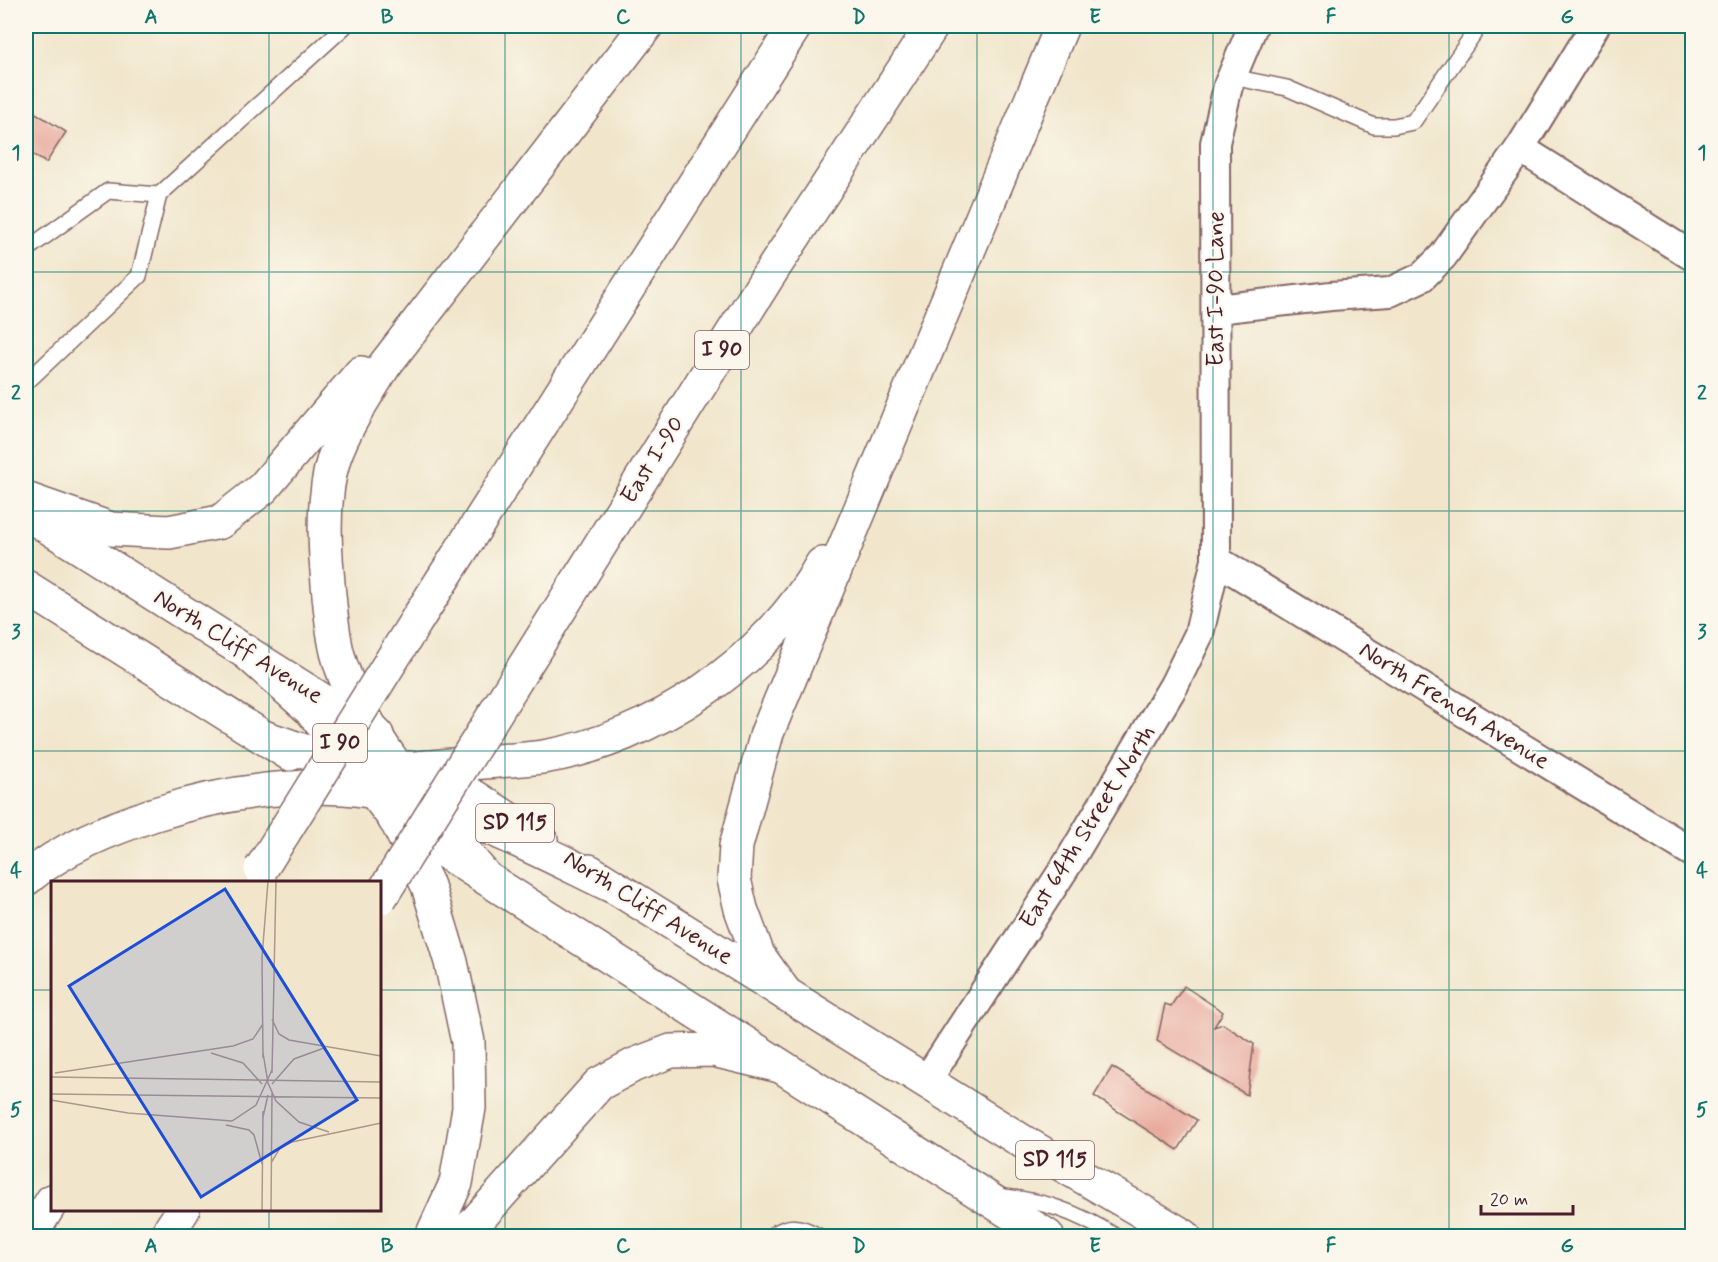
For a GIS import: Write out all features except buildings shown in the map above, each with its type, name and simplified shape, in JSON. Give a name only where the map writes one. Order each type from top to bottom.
[{"type":"main road","points":[[432,1236],[456,1183],[469,1108],[468,1042],[451,962],[428,886],[410,813],[412,767],[376,734],[351,687],[338,654],[331,620],[326,556],[326,509],[334,458],[357,411],[384,366],[646,26]]},
{"type":"main road","name":"I 90","points":[[257,876],[418,618],[795,26]]},
{"type":"main road","name":"East I-90","points":[[381,896],[767,278],[932,26]]},
{"type":"main road","points":[[786,994],[758,955],[741,909],[734,879],[736,846],[767,733],[1062,26]]},
{"type":"main road","points":[[26,499],[111,529],[169,532],[220,522],[263,488],[511,204]]},
{"type":"main road","points":[[26,879],[78,845],[122,825],[174,809],[229,796],[412,767],[544,757],[628,732],[695,696],[759,644],[790,610],[817,572],[885,450]]},
{"type":"main road","name":"North Cliff Avenue","points":[[26,513],[376,734]]},
{"type":"main road","points":[[26,586],[266,738],[349,776],[410,813]]},
{"type":"main road","points":[[245,651],[312,711],[349,776],[410,813],[471,822],[612,886]]},
{"type":"main road","name":"North Cliff Avenue","points":[[412,767],[612,886],[1025,1143],[1178,1235]]},
{"type":"main road","name":"SD 115","points":[[410,813],[483,874],[976,1194],[1047,1236]]},
{"type":"main road","points":[[464,1236],[599,1084],[634,1065],[671,1051],[713,1050],[780,1066]]},
{"type":"main road","points":[[30,1236],[51,1203]]},
{"type":"main road","points":[[166,1236],[182,1211]]},
{"type":"street","name":"East I-90 Lane","points":[[1216,560],[1215,143],[1232,77],[1253,26]]},
{"type":"street","points":[[1217,309],[1390,292],[1422,277],[1443,256],[1520,148],[1595,26]]},
{"type":"street","points":[[1520,148],[1692,256]]},
{"type":"street","name":"North French Avenue","points":[[1216,560],[1692,852]]},
{"type":"street","name":"East 64th Street North","points":[[927,1080],[1068,863],[1174,685],[1199,634],[1216,560]]},
{"type":"lane","points":[[26,374],[31,378],[139,276],[159,195],[345,26]]},
{"type":"lane","points":[[1232,77],[1287,88],[1374,126],[1394,126],[1413,122],[1479,26]]},
{"type":"lane","points":[[26,250],[108,191],[159,195]]},
{"type":"lane","points":[[976,1194],[1050,1204],[1081,1216],[1115,1236]]},
{"type":"lane","points":[[771,1236],[784,1227],[805,1228],[818,1236]]}]
